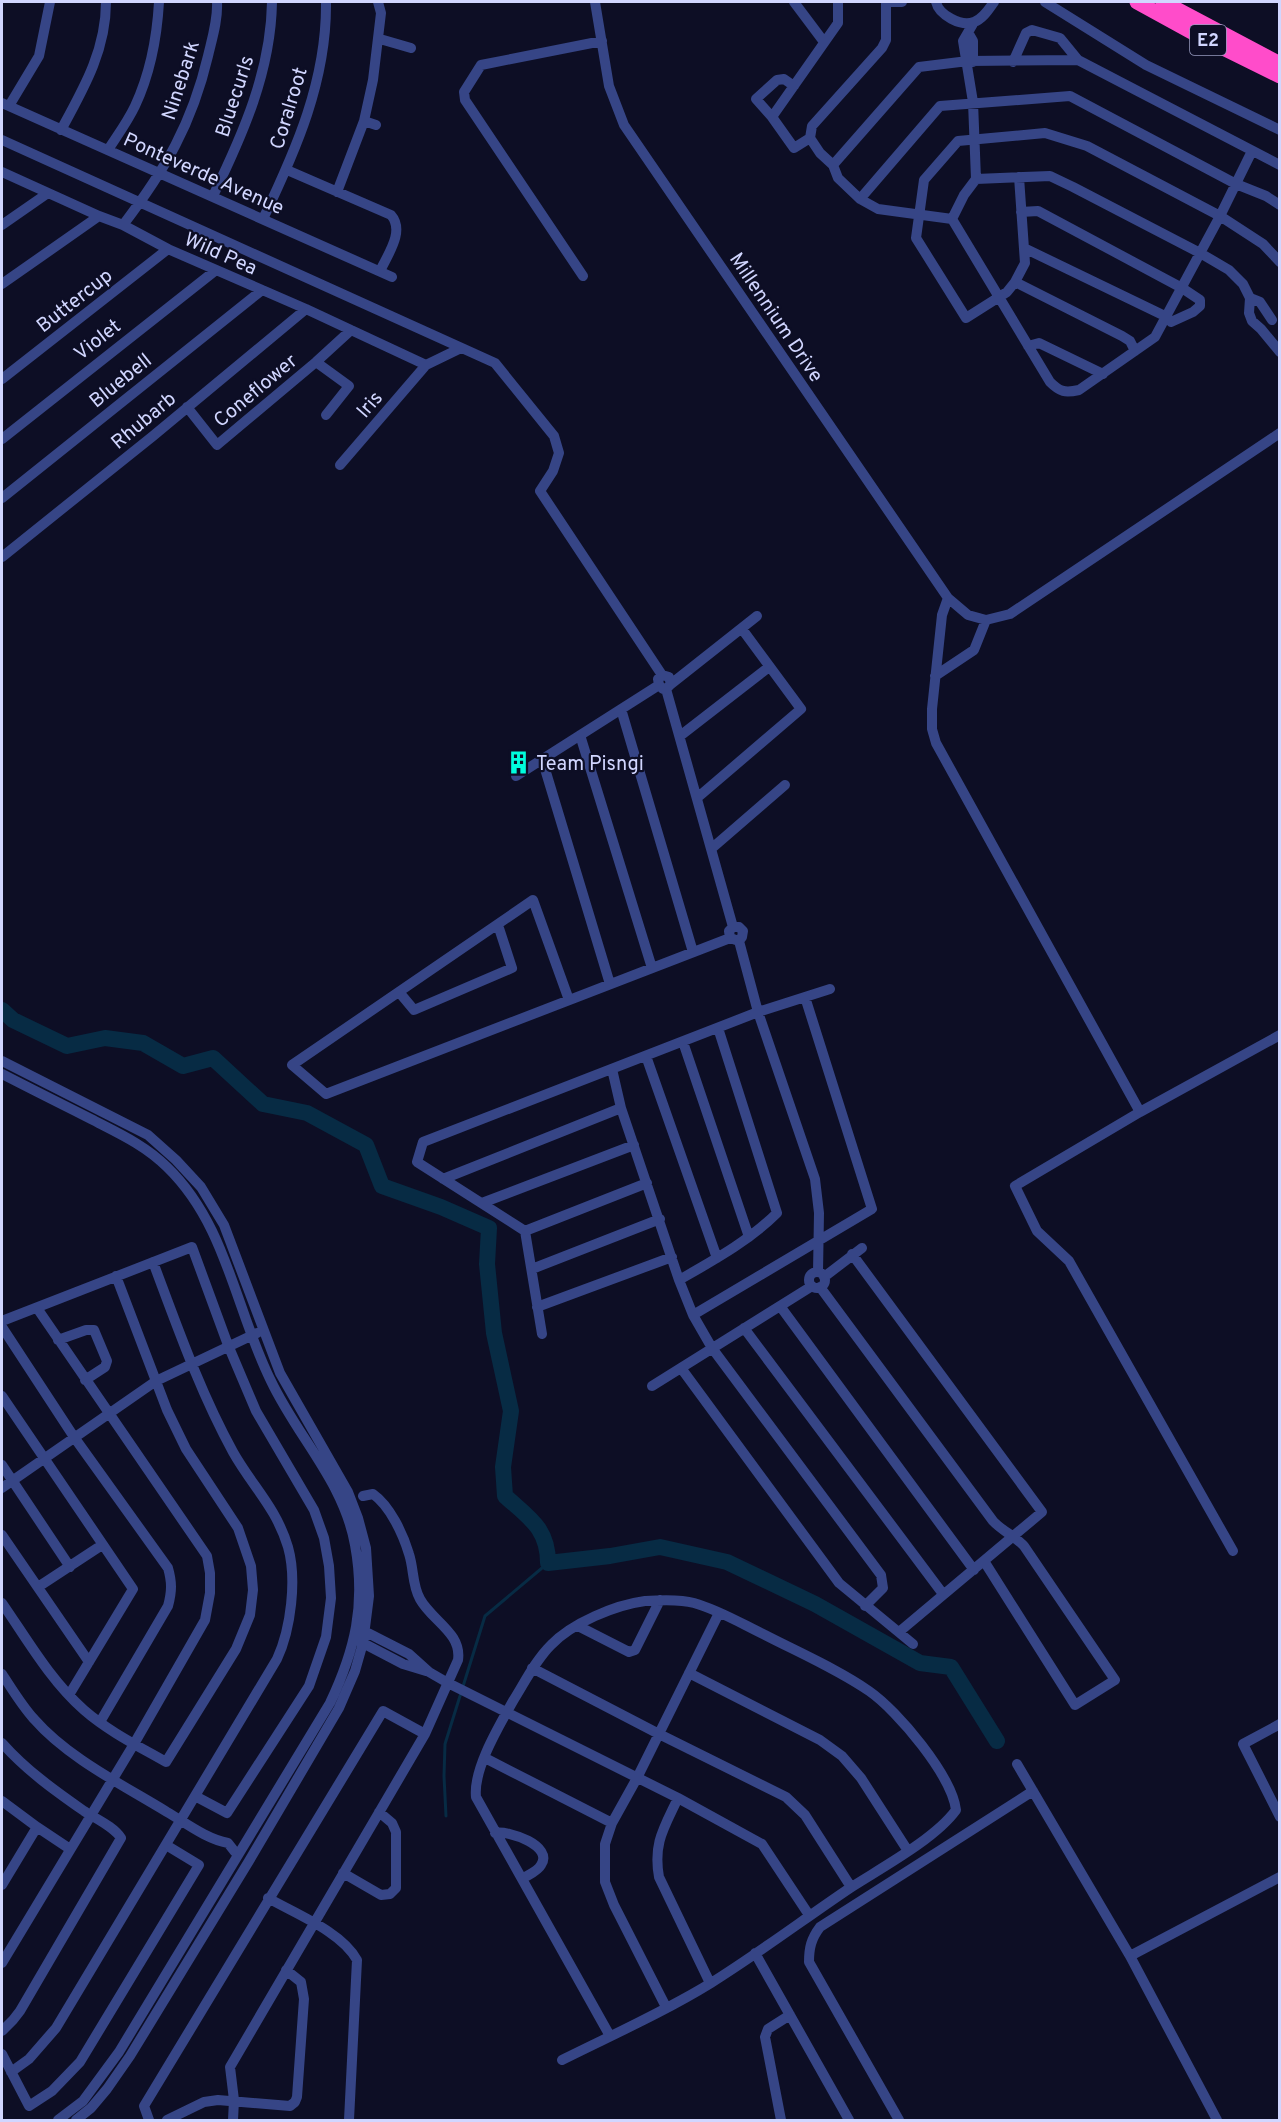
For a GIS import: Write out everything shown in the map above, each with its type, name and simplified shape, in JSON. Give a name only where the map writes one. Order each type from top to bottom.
[{"type":"highway","name":"E2","points":[[1137,2],[1280,76]]},
{"type":"highway","name":"E2","points":[[1163,2],[1280,64]]},
{"type":"street","points":[[5,104],[39,56],[50,2]]},
{"type":"street","points":[[61,130],[89,80],[97,59],[103,35],[106,2]]},
{"type":"street","points":[[108,150],[135,106],[150,63],[159,2]]},
{"type":"street","name":"Ninebark","points":[[123,225],[161,173],[187,125],[202,83],[214,32],[217,2]]},
{"type":"street","name":"Bluecurls","points":[[213,196],[240,141],[255,100],[267,50],[272,2]]},
{"type":"street","name":"Coralroot","points":[[263,219],[287,170],[310,111],[319,68],[326,2]]},
{"type":"street","points":[[337,192],[364,121],[380,39],[381,13],[378,2]]},
{"type":"street","name":"Millennium Drive","points":[[595,2],[609,86],[624,126],[948,598],[968,615],[986,621]]},
{"type":"street","points":[[795,2],[824,42]]},
{"type":"street","points":[[772,117],[838,23],[838,2]]},
{"type":"street","points":[[902,2],[886,2],[886,40],[882,48],[812,126],[810,138],[820,153],[833,165],[838,178],[860,200],[878,209],[952,219]]},
{"type":"street","points":[[936,2],[937,7],[948,17],[962,23],[974,22]]},
{"type":"street","points":[[952,219],[964,195],[976,179],[970,62],[963,41],[974,22],[986,13],[994,2]]},
{"type":"street","points":[[1045,2],[1146,65],[1280,130]]},
{"type":"street","points":[[1012,62],[1026,33],[1032,30],[1060,38],[1078,60],[1280,165]]},
{"type":"street","points":[[380,39],[411,48]]},
{"type":"street","points":[[583,276],[465,100],[464,92],[481,65],[602,41]]},
{"type":"street","points":[[833,165],[919,68],[970,62],[1078,60]]},
{"type":"street","points":[[794,86],[784,80],[777,81],[756,99],[794,148],[810,138]]},
{"type":"street","points":[[860,200],[940,106],[1070,96],[1280,205]]},
{"type":"street","name":"Ponteverde Avenue","points":[[5,104],[392,277]]},
{"type":"street","points":[[364,121],[376,124]]},
{"type":"street","points":[[1019,177],[1025,263],[1015,282],[999,298],[966,318],[916,238],[924,180],[958,141],[1045,133],[1087,146],[1220,216],[1263,244],[1280,262]]},
{"type":"street","points":[[2,140],[495,363],[554,436],[559,453],[553,471],[540,490],[664,683],[734,935],[815,1179],[819,1213],[819,1281],[993,1521],[1024,1546],[1115,1680],[1075,1705],[984,1561]]},
{"type":"street","points":[[952,219],[1050,382],[1058,391],[1065,393],[1079,390],[1155,337],[1252,151]]},
{"type":"street","points":[[287,170],[391,215],[396,221],[397,232],[380,271]]},
{"type":"street","name":"Wild Pea","points":[[2,172],[123,225],[168,249],[306,309],[426,365]]},
{"type":"street","points":[[976,179],[1050,176],[1200,253],[1229,270],[1244,284],[1250,298],[1249,313],[1252,321],[1280,352]]},
{"type":"street","points":[[2,225],[48,193]]},
{"type":"street","points":[[1021,212],[1038,211],[1182,288],[1200,300],[1200,306],[1193,312],[1171,322],[1167,317],[1024,248]]},
{"type":"street","points":[[2,284],[99,216]]},
{"type":"street","name":"Buttercup","points":[[2,379],[168,249]]},
{"type":"street","name":"Violet","points":[[2,439],[216,270]]},
{"type":"street","points":[[1015,282],[1122,336],[1130,341],[1135,351]]},
{"type":"street","name":"Bluebell","points":[[2,498],[262,290]]},
{"type":"street","points":[[1250,298],[1260,302],[1276,317],[1261,329]]},
{"type":"street","name":"Rhubarb","points":[[2,557],[306,309]]},
{"type":"street","name":"Coneflower","points":[[187,407],[217,445],[351,330]]},
{"type":"street","points":[[1028,346],[1039,343],[1103,374]]},
{"type":"street","points":[[426,365],[461,348]]},
{"type":"street","points":[[316,362],[349,386],[326,415]]},
{"type":"street","name":"Iris","points":[[340,465],[426,365]]},
{"type":"street","points":[[935,676],[974,650],[986,621],[1011,614],[1280,433]]},
{"type":"street","points":[[948,598],[942,615],[935,676],[932,729],[936,743],[1140,1112]]},
{"type":"street","points":[[516,776],[664,683],[757,616]]},
{"type":"street","points":[[697,798],[801,709],[742,629]]},
{"type":"street","points":[[680,736],[769,667]]},
{"type":"street","points":[[621,709],[693,952]]},
{"type":"street","points":[[580,735],[652,968]]},
{"type":"street","points":[[542,759],[610,984]]},
{"type":"street","points":[[711,849],[785,785]]},
{"type":"street","points":[[569,1000],[533,900],[292,1065],[326,1094],[652,968],[734,935]]},
{"type":"street","points":[[399,992],[414,1010],[512,968],[498,925]]},
{"type":"street","points":[[542,1334],[525,1231],[417,1162],[423,1142],[758,1012],[830,988]]},
{"type":"street","points":[[693,1315],[872,1209],[805,997]]},
{"type":"street","points":[[680,1280],[762,1229],[777,1213],[718,1028]]},
{"type":"street","points":[[1233,1551],[1069,1262],[1037,1231],[1015,1186],[1140,1112],[1280,1035]]},
{"type":"street","points":[[683,1042],[749,1237]]},
{"type":"street","points":[[646,1056],[717,1258]]},
{"type":"street","points":[[2,1061],[148,1135],[201,1186],[224,1225],[280,1373],[348,1492],[366,1548],[369,1596],[355,1671],[339,1708],[130,2056],[107,2089],[76,2121]]},
{"type":"street","points":[[612,1069],[621,1108],[693,1315],[712,1348],[881,1575],[883,1588],[865,1606]]},
{"type":"street","points":[[2,1074],[142,1146],[167,1167],[190,1192],[213,1231],[269,1378],[284,1409],[329,1474],[350,1520],[356,1547],[362,1629],[396,1653]]},
{"type":"street","points":[[442,1179],[621,1108]]},
{"type":"street","points":[[483,1203],[634,1145]]},
{"type":"street","points":[[525,1231],[647,1183]]},
{"type":"street","points":[[532,1269],[660,1219]]},
{"type":"street","points":[[2,1321],[192,1247],[228,1346],[256,1411],[314,1510],[324,1538],[331,1598],[326,1637],[309,1686],[227,1812],[195,1796]]},
{"type":"street","points":[[652,1386],[819,1281],[857,1251],[1042,1512],[899,1632]]},
{"type":"street","points":[[537,1307],[672,1257]]},
{"type":"street","points":[[11,2072],[29,2059],[56,2028],[284,1644],[290,1620],[292,1585],[289,1548],[274,1512],[234,1453],[191,1363],[153,1262]]},
{"type":"street","points":[[2,1603],[69,1695],[100,1722],[166,1762],[236,1649],[250,1615],[253,1590],[251,1566],[245,1545],[238,1528],[186,1449],[167,1410],[116,1276]]},
{"type":"street","points":[[780,1306],[974,1570]]},
{"type":"street","points":[[2,1963],[134,1744],[205,1620],[210,1593],[207,1556],[37,1308]]},
{"type":"street","points":[[2,1327],[74,1437],[168,1568],[172,1590],[168,1606],[100,1722]]},
{"type":"street","points":[[744,1328],[943,1594]]},
{"type":"street","points":[[58,1340],[86,1330],[94,1330],[107,1361],[105,1367],[85,1380]]},
{"type":"street","points":[[2,1488],[156,1381],[263,1330]]},
{"type":"street","points":[[681,1368],[839,1583],[913,1644]]},
{"type":"street","points":[[2,1396],[134,1589],[69,1695]]},
{"type":"street","points":[[2,1465],[70,1567]]},
{"type":"street","points":[[233,2121],[234,2100],[230,2067],[425,1734],[458,1660],[459,1650],[455,1638],[427,1612],[418,1597],[409,1554],[389,1510],[382,1500],[373,1494],[363,1496]]},
{"type":"street","points":[[2,1535],[89,1662]]},
{"type":"street","points":[[38,1587],[102,1545]]},
{"type":"street","points":[[578,1626],[629,1652],[635,1650],[660,1600]]},
{"type":"street","points":[[562,2060],[610,2036],[666,2007],[710,1983],[908,1851],[949,1819],[956,1810],[955,1798],[923,1745],[871,1692],[835,1670],[693,1602],[660,1600],[616,1608],[578,1626],[552,1643],[532,1668],[507,1713],[477,1778],[476,1797],[610,2036]]},
{"type":"street","points":[[666,2007],[614,1905],[606,1882],[605,1844],[612,1823],[637,1778],[719,1613]]},
{"type":"street","points":[[359,1641],[416,1659],[429,1672],[448,1683],[678,1798],[762,1844],[809,1915]]},
{"type":"street","points":[[58,2121],[83,2101],[119,2052],[236,1853],[330,1704],[359,1641]]},
{"type":"street","points":[[532,1668],[786,1797],[805,1815],[851,1887]]},
{"type":"street","points":[[689,1673],[820,1740],[842,1756],[861,1778],[908,1851]]},
{"type":"street","points":[[2,1674],[34,1720],[65,1747],[181,1820],[218,1841],[228,1843],[236,1853],[249,1861]]},
{"type":"street","points":[[149,2121],[144,2106],[383,1711],[425,1734]]},
{"type":"street","points":[[1280,1724],[1243,1744],[1280,1816]]},
{"type":"street","points":[[2,1743],[22,1765],[117,1832],[121,1838],[20,2011],[2,2031]]},
{"type":"street","points":[[485,1758],[612,1823]]},
{"type":"street","points":[[1017,1764],[1130,1956],[1217,2121]]},
{"type":"street","points":[[898,2121],[809,1962],[809,1949],[813,1936],[820,1927],[1033,1791]]},
{"type":"street","points":[[678,1798],[658,1842],[659,1877],[710,1983]]},
{"type":"street","points":[[3,1806],[70,1849]]},
{"type":"street","points":[[343,1873],[381,1894],[390,1894],[396,1888],[396,1832],[392,1823],[379,1812]]},
{"type":"street","points":[[2,1885],[36,1827]]},
{"type":"street","points":[[495,1833],[503,1831],[510,1833],[539,1847],[543,1853],[544,1859],[541,1867],[522,1879]]},
{"type":"street","points":[[2,2054],[29,2106],[52,2091],[80,2062],[199,1865],[166,1845]]},
{"type":"street","points":[[1130,1956],[1280,1877]]},
{"type":"street","points":[[268,1898],[340,1940],[351,1950],[357,1960],[349,2121]]},
{"type":"street","points":[[755,1953],[849,2121]]},
{"type":"street","points":[[167,2121],[204,2102],[234,2100],[290,2106],[295,2102],[304,1999],[301,1982],[286,1970]]},
{"type":"street","points":[[781,2121],[765,2037],[768,2029],[790,2015]]},
{"type":"waterway","points":[[2,1010],[13,1020],[67,1046],[105,1038],[143,1043],[183,1066],[213,1058],[263,1104],[307,1113],[366,1145],[382,1186],[441,1207],[489,1228],[487,1264],[494,1333],[511,1411],[503,1467],[505,1496],[541,1532],[545,1541],[548,1563],[610,1556],[660,1547],[727,1562],[815,1604],[920,1663],[951,1667],[997,1741]]},
{"type":"waterway","points":[[446,1816],[445,1744],[485,1616],[548,1563]]},
{"type":"place","name":"Team Pisngi","points":[[518,763]]}]
